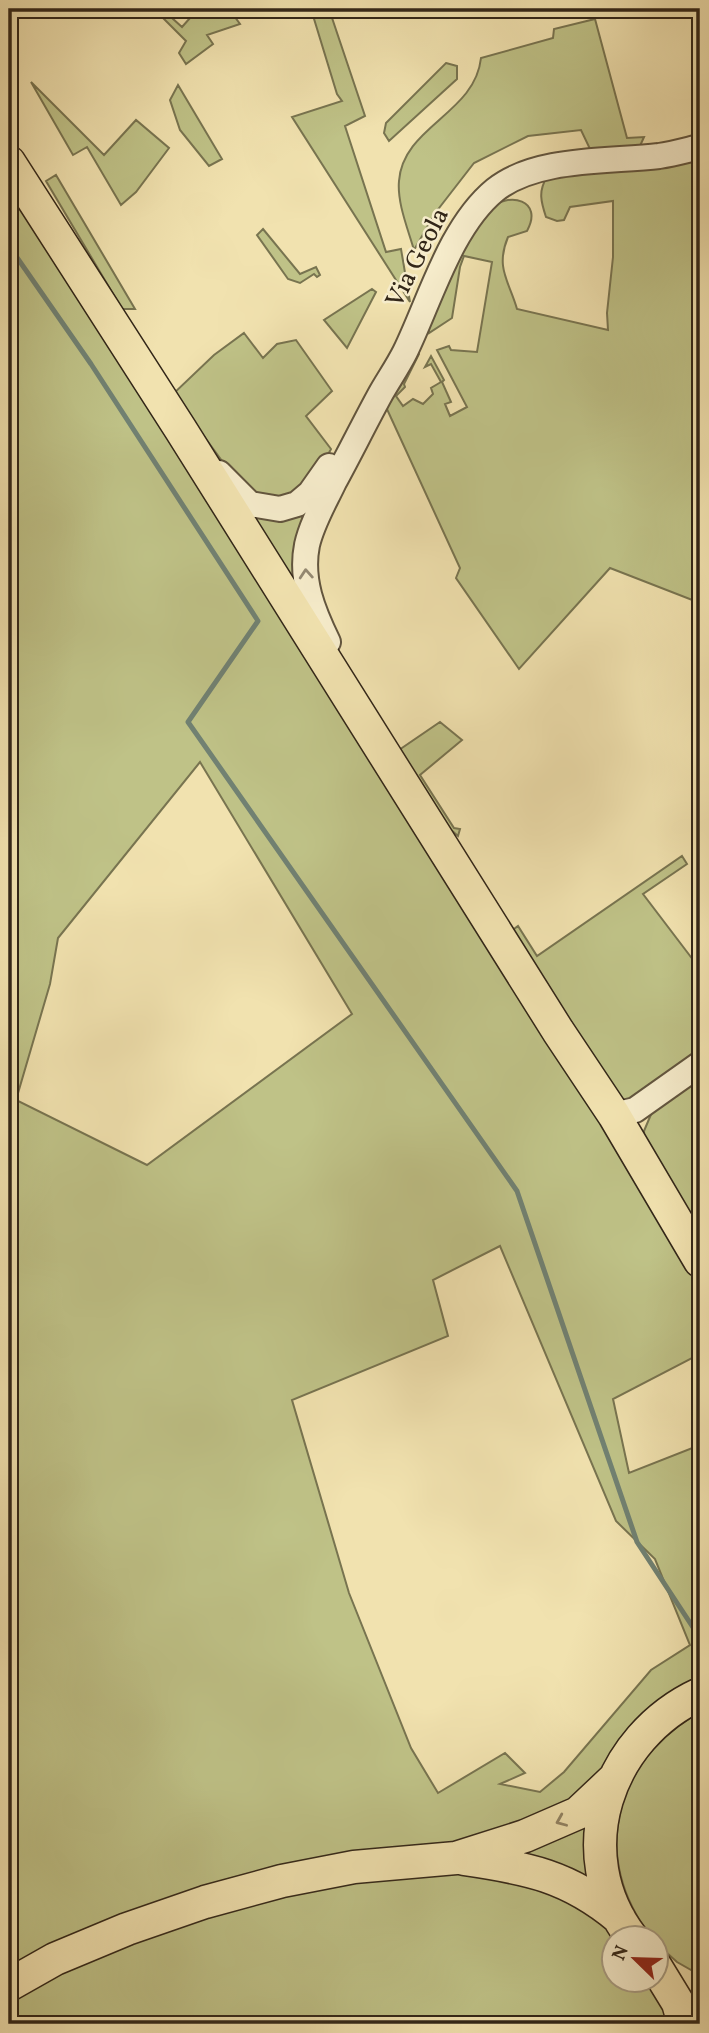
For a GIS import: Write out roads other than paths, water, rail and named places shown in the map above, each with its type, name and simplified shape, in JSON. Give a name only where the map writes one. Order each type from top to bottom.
[{"type":"main road","points":[[9,162],[181,430],[558,1031],[614,1115],[700,1261]]},
{"type":"main road","points":[[623,1924],[606,1885],[601,1851],[603,1814],[614,1779],[630,1749],[655,1722],[686,1700],[700,1694]]},
{"type":"main road","points":[[9,1984],[66,1954],[205,1902],[282,1881],[354,1867],[456,1858],[525,1836],[578,1813],[614,1779]]},
{"type":"main road","points":[[456,1858],[522,1868],[562,1882],[597,1899],[621,1924]]},
{"type":"main road","points":[[670,1975],[700,1991]]},
{"type":"main road","points":[[670,1990],[678,2003],[684,2024]]},
{"type":"street","name":"Via Geola","points":[[368,727],[314,612],[306,585],[305,564],[313,523],[404,354],[462,231],[476,209],[495,190],[514,178],[564,164],[661,156],[700,147]]},
{"type":"street","name":"Via Geola","points":[[181,430],[250,504],[280,509],[297,504],[310,494],[380,395]]},
{"type":"street","points":[[614,1115],[635,1110],[693,1069]]},
{"type":"street","points":[[632,1146],[645,1114],[693,1069]]},
{"type":"waterway","points":[[9,246],[91,364],[258,621],[188,722],[517,1191],[637,1542],[700,1638]]}]
